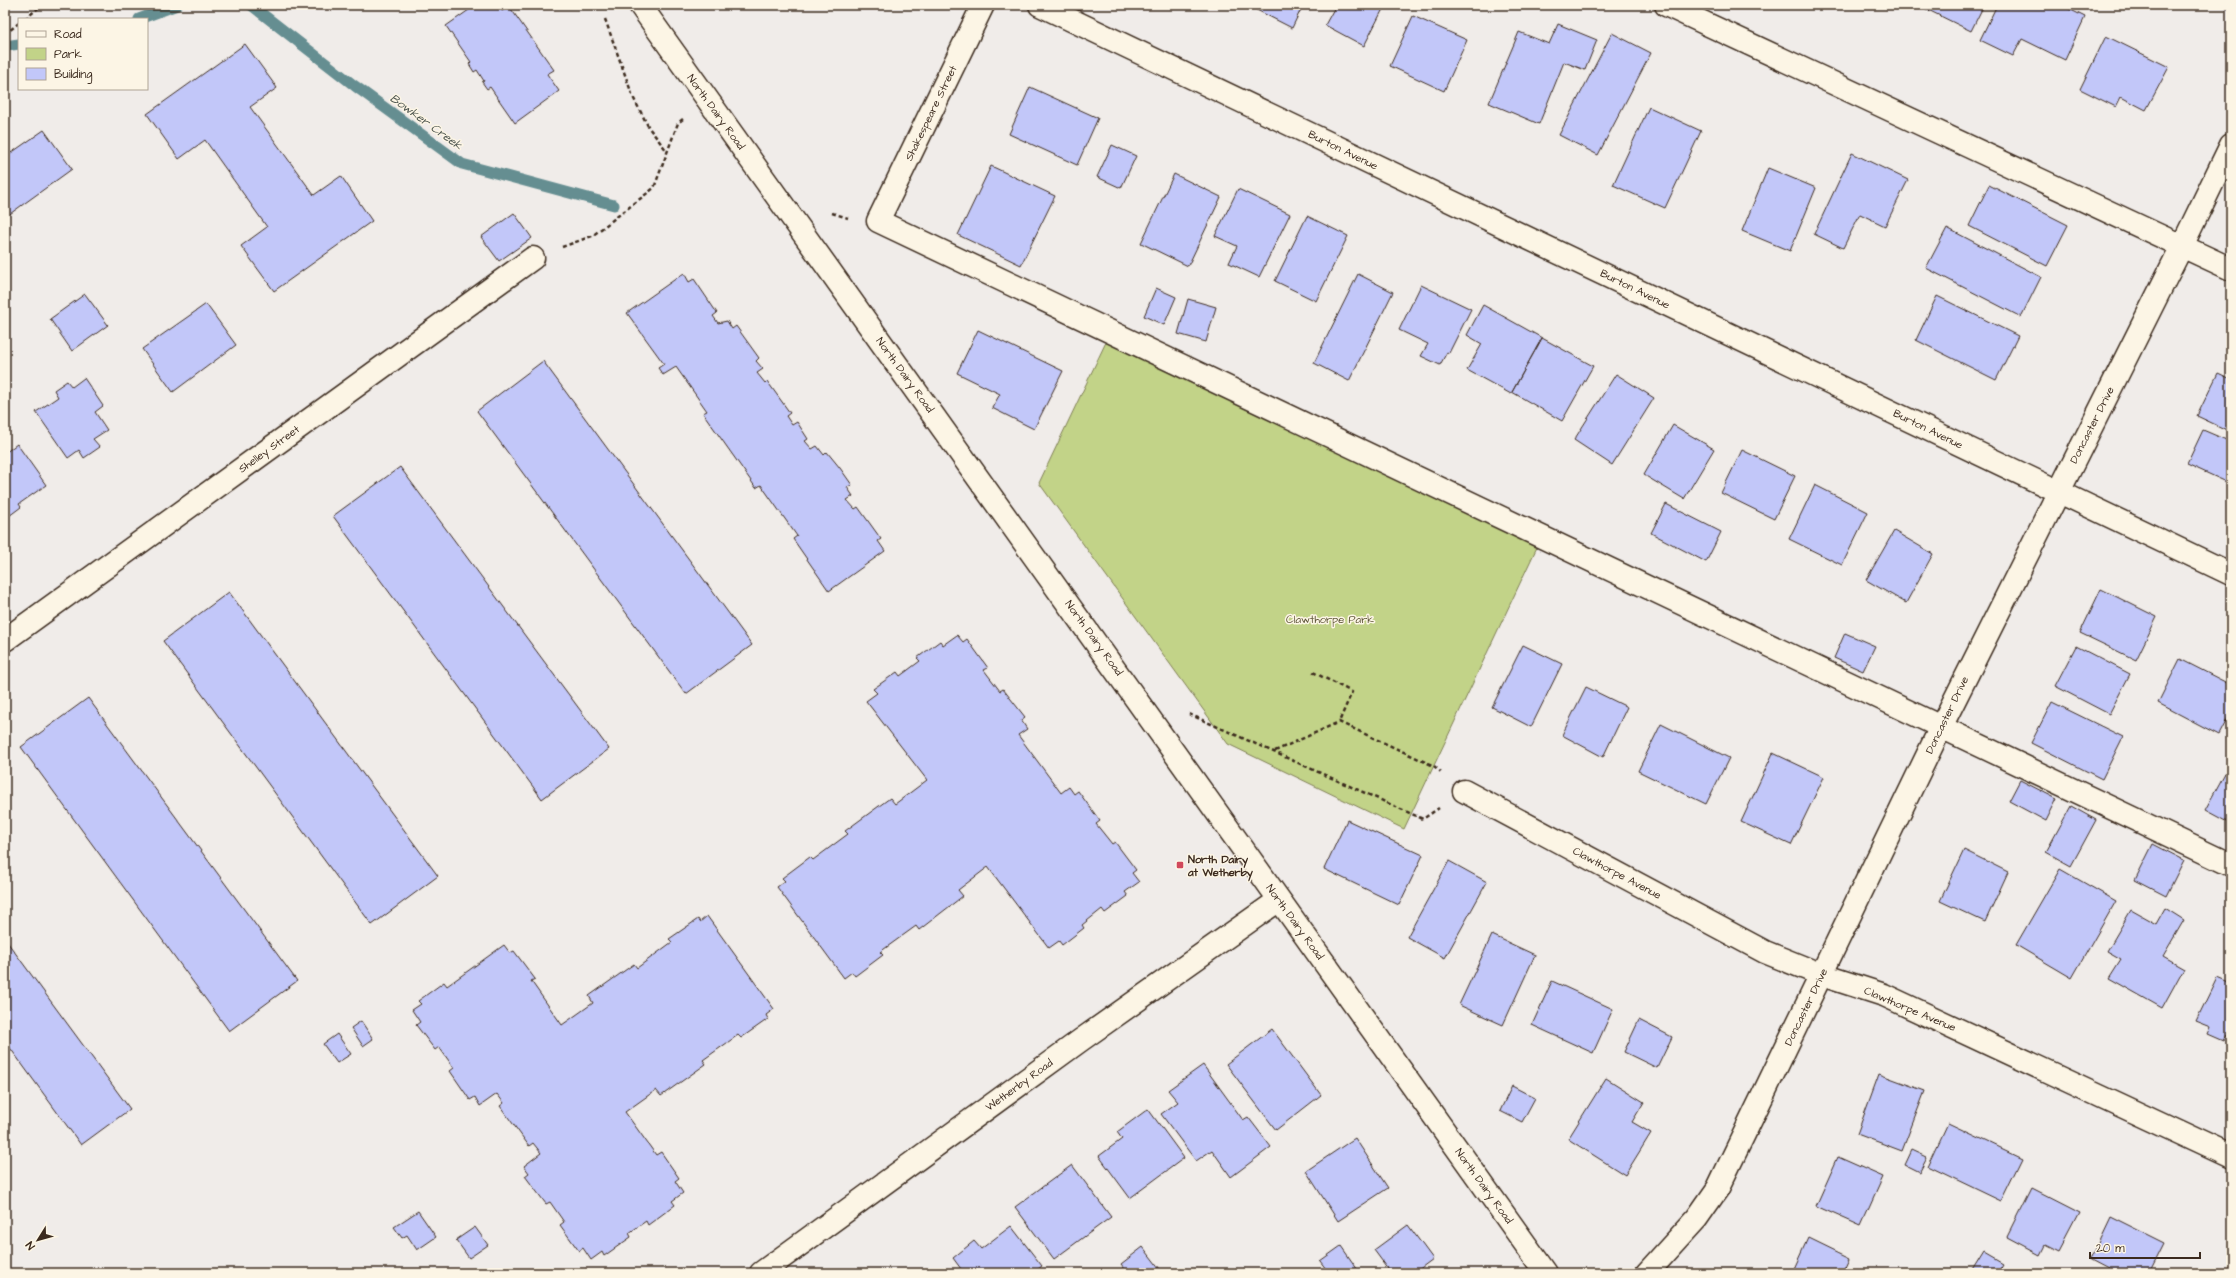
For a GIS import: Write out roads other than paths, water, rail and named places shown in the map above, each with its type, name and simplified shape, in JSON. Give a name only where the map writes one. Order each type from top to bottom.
[{"type":"street","name":"North Dairy Road","points":[[640,5],[1546,1273]]},
{"type":"street","name":"Shakespeare Street","points":[[983,5],[878,222],[1940,727]]},
{"type":"street","name":"Burton Avenue","points":[[1040,5],[2231,574]]},
{"type":"street","points":[[1666,5],[2231,269]]},
{"type":"street","name":"Doncaster Drive","points":[[1647,1273],[1697,1218],[1718,1188],[1940,727],[2182,246],[2231,145]]},
{"type":"street","name":"Shelley Street","points":[[5,640],[533,258]]},
{"type":"street","points":[[1940,727],[2231,865]]},
{"type":"street","name":"Clawthorpe Avenue","points":[[1464,791],[1766,952],[1822,974],[1884,995],[2231,1157]]},
{"type":"street","name":"Wetherby Road","points":[[761,1273],[1081,1040],[1279,900]]},
{"type":"waterway","name":"Bowker Creek","points":[[142,18],[177,5]]},
{"type":"waterway","name":"Bowker Creek","points":[[251,5],[355,86],[462,164],[614,205]]},
{"type":"waterway","name":"Bowker Creek","points":[[5,46],[18,44]]},
{"type":"place","name":"North Dairy at Wetherby","points":[[1180,865]]},
{"type":"park label","name":"Clawthorpe Park","points":[[1330,619]]}]
